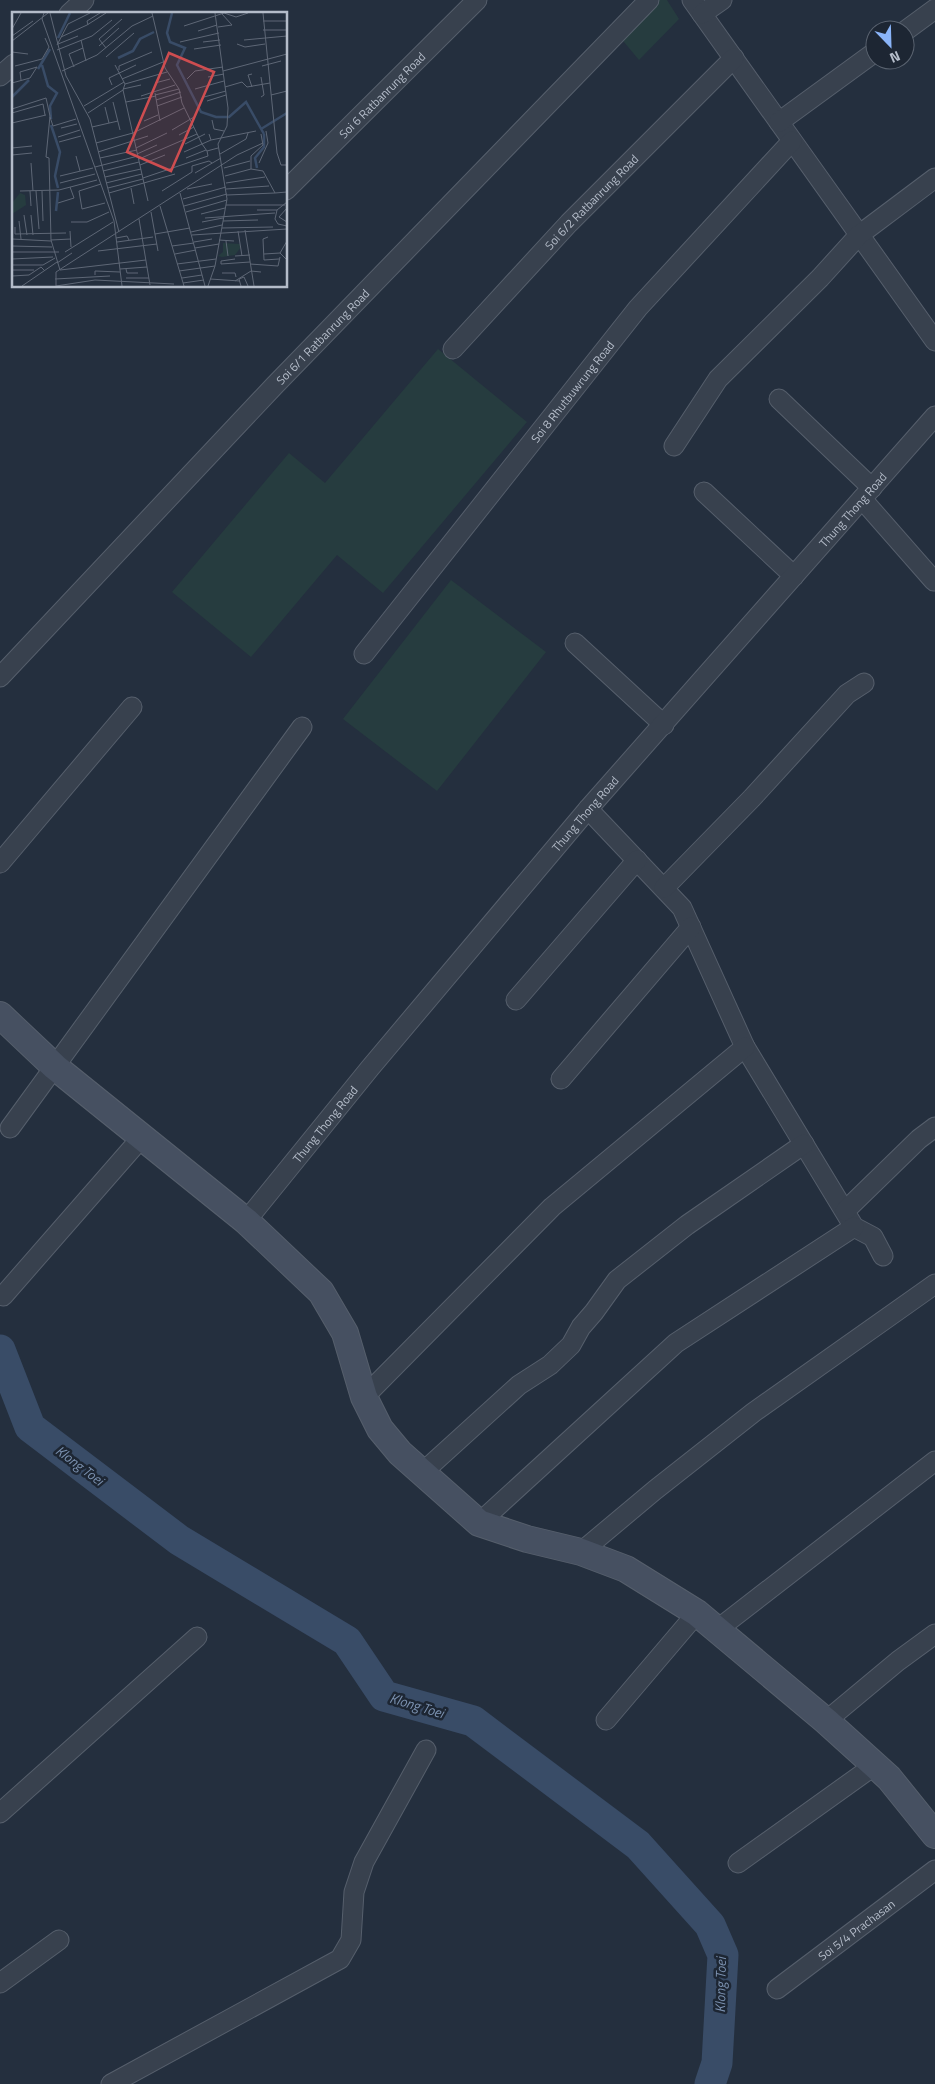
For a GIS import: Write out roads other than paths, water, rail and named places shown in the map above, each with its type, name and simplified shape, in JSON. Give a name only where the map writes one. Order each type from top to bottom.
[{"type":"street","points":[[71,12],[84,0]]},
{"type":"street","name":"Soi 6 Ratbanrung Road","points":[[288,188],[477,0]]},
{"type":"street","name":"Soi 6/1 Ratbanrung Road","points":[[0,677],[275,385],[649,0]]},
{"type":"street","points":[[722,0],[697,7],[935,341]]},
{"type":"street","points":[[915,23],[935,9]]},
{"type":"street","name":"Soi 6/2 Ratbanrung Road","points":[[453,350],[569,223],[734,58]]},
{"type":"street","points":[[779,122],[865,59]]},
{"type":"street","points":[[0,76],[12,66]]},
{"type":"street","name":"Soi 8 Rhutbuwrung Road","points":[[364,654],[638,308],[792,141]]},
{"type":"street","points":[[674,446],[718,379],[820,278],[859,235],[935,178]]},
{"type":"street","points":[[779,399],[867,494],[934,581]]},
{"type":"street","name":"Thung Thong Road","points":[[246,1221],[370,1068],[588,809],[935,416]]},
{"type":"street","points":[[704,492],[794,576]]},
{"type":"street","points":[[575,643],[664,724]]},
{"type":"street","points":[[664,888],[752,798],[847,694],[864,683]]},
{"type":"street","points":[[0,863],[132,707]]},
{"type":"street","points":[[10,1128],[302,727]]},
{"type":"street","points":[[588,809],[682,908],[745,1047],[854,1227],[873,1237],[883,1256]]},
{"type":"street","points":[[516,1000],[637,860]]},
{"type":"street","points":[[561,1079],[691,927]]},
{"type":"street","points":[[0,1015],[55,1067],[246,1221],[321,1292],[345,1333],[364,1397],[380,1429],[400,1453],[479,1523],[527,1539],[581,1552],[626,1569],[697,1613],[826,1721],[889,1778],[935,1835]]},
{"type":"street","points":[[364,1397],[552,1207],[745,1047]]},
{"type":"street","points":[[844,1211],[919,1139],[935,1127]]},
{"type":"street","points":[[3,1296],[142,1137]]},
{"type":"street","points":[[423,1472],[518,1385],[550,1365],[570,1345],[580,1327],[594,1312],[617,1280],[687,1225],[804,1144]]},
{"type":"street","points":[[479,1523],[676,1344],[854,1227]]},
{"type":"street","points":[[581,1552],[655,1490],[754,1412],[935,1284]]},
{"type":"street","points":[[718,1629],[935,1461]]},
{"type":"street","points":[[606,1720],[697,1613]]},
{"type":"street","points":[[826,1721],[898,1661],[935,1634]]},
{"type":"street","points":[[0,1813],[198,1637]]},
{"type":"street","points":[[111,2084],[340,1960],[350,1940],[354,1892],[364,1862],[426,1750]]},
{"type":"street","points":[[738,1863],[875,1765]]},
{"type":"street","name":"Soi 5/4 Prachasan","points":[[777,1989],[935,1870]]},
{"type":"street","points":[[0,1983],[59,1940]]},
{"type":"waterway","name":"Klong Toei","points":[[0,1350],[30,1427],[179,1540],[347,1641],[384,1696],[473,1721],[638,1845],[710,1925],[723,1955],[717,2063],[710,2084]]}]
